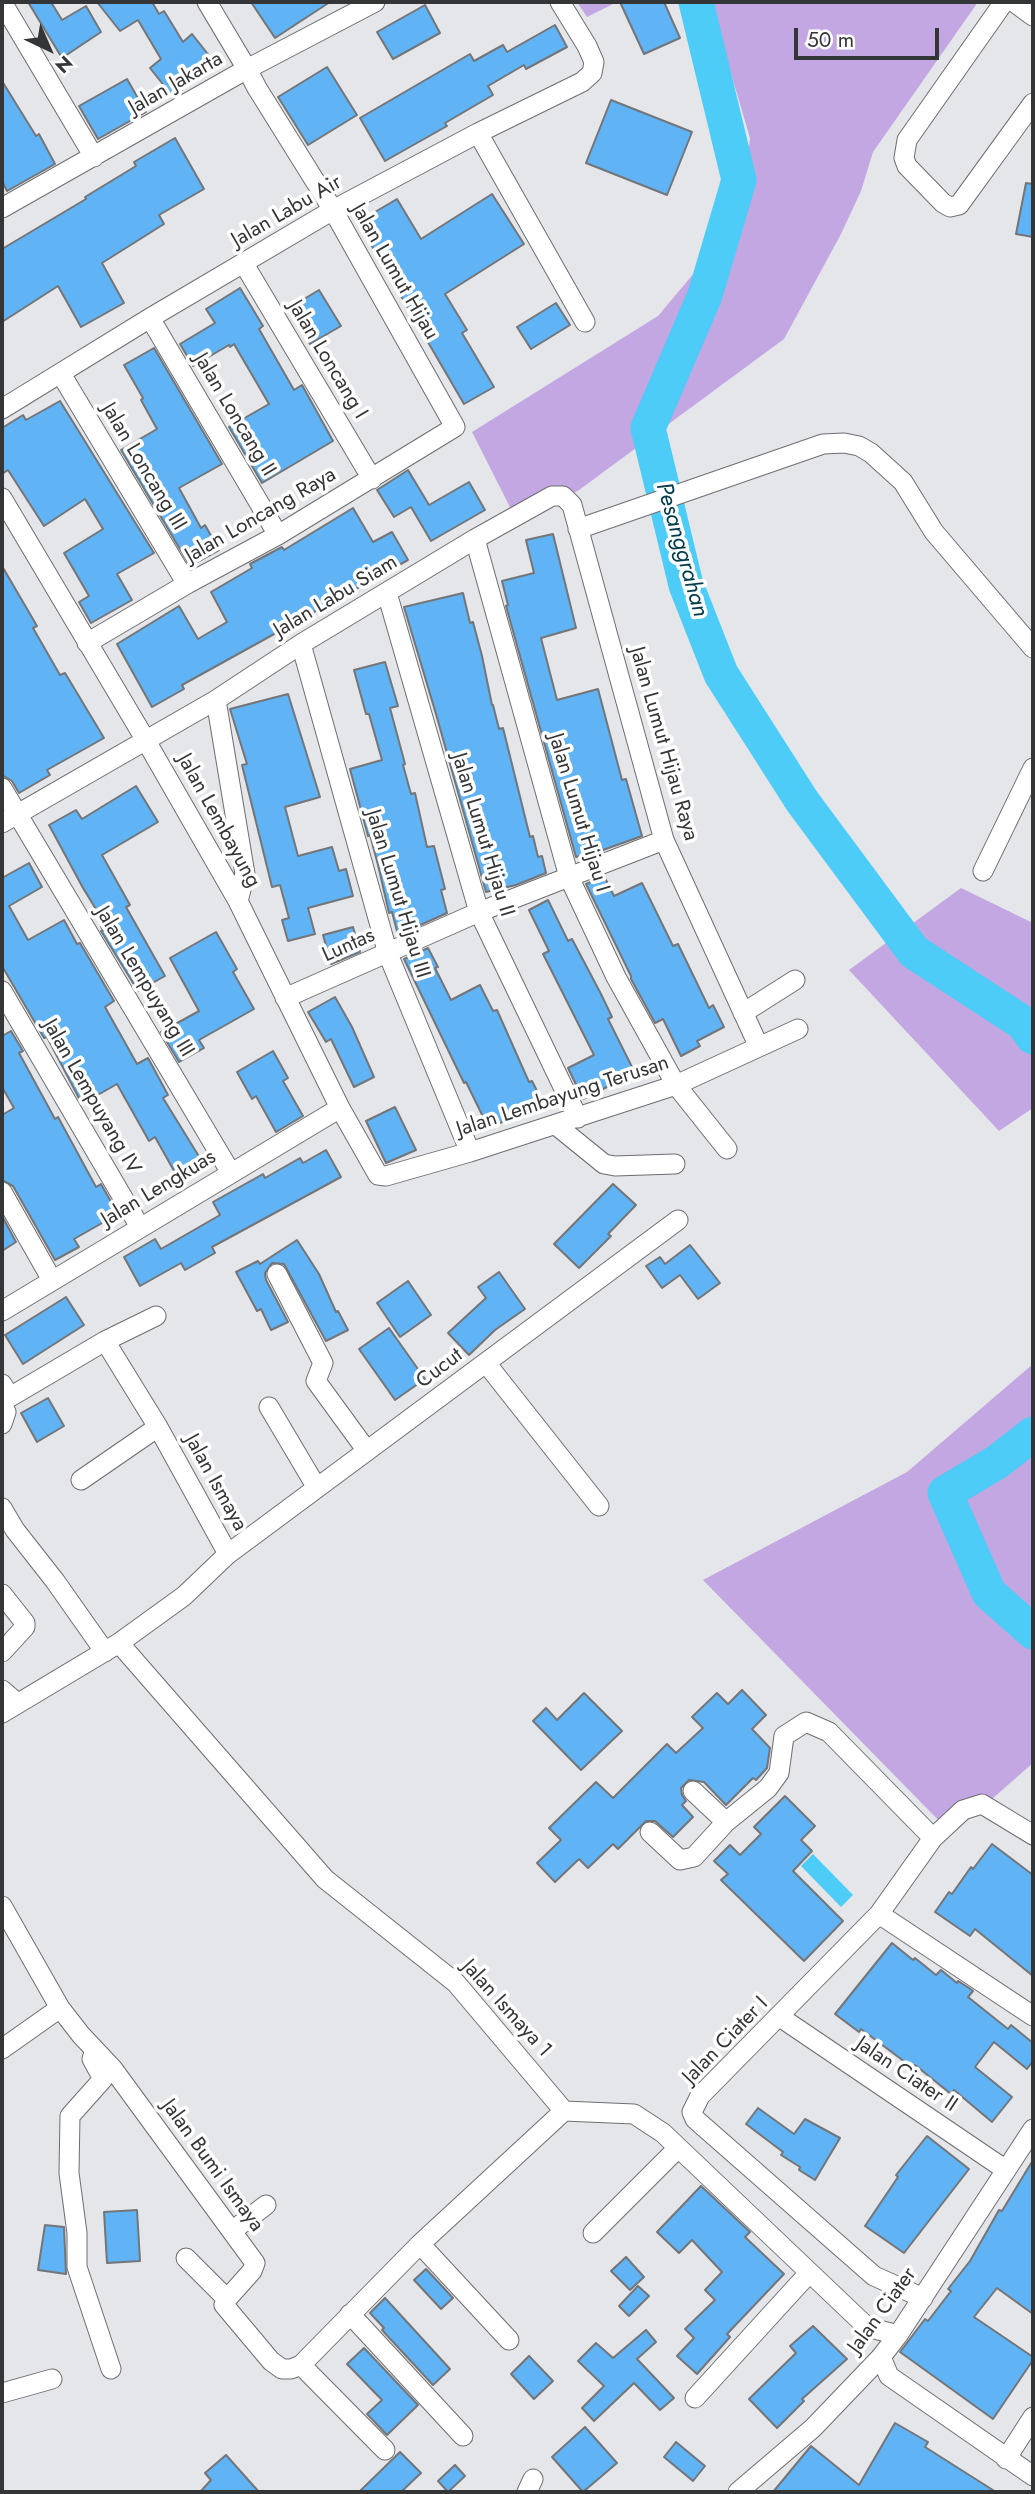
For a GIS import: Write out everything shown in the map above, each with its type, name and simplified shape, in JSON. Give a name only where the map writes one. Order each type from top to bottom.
[{"type":"street","points":[[2,2],[94,157]]},
{"type":"street","name":"Jalan Lumut Hijau","points":[[207,2],[257,89],[333,210],[455,427]]},
{"type":"street","name":"Jalan Jakarta","points":[[2,208],[247,69],[375,2]]},
{"type":"street","name":"Jalan Labu Air","points":[[2,409],[333,210],[478,133],[582,82],[592,73],[594,62],[560,2]]},
{"type":"street","points":[[1003,2],[906,140],[904,158],[907,166],[943,203],[950,207],[960,205],[1033,103]]},
{"type":"street","points":[[1014,2],[1033,16]]},
{"type":"street","points":[[478,133],[585,322]]},
{"type":"street","name":"Jalan Loncang I","points":[[244,264],[372,479]]},
{"type":"street","name":"Jalan Loncang II","points":[[150,318],[278,535]]},
{"type":"street","name":"Jalan Loncang III","points":[[61,374],[187,584]]},
{"type":"street","name":"Jalan Loncang Raya","points":[[87,643],[187,584],[278,535],[455,427]]},
{"type":"street","points":[[578,529],[823,444],[844,443],[859,446],[871,453],[903,482],[934,533],[1033,648]]},
{"type":"street","name":"Jalan Lumut Hijau Raya","points":[[552,496],[563,496],[570,501],[664,840],[759,1047]]},
{"type":"street","name":"Jalan Labu Siam","points":[[10,818],[216,700],[301,644],[552,496]]},
{"type":"street","name":"Jalan Lembayung","points":[[2,498],[238,901],[340,1108],[377,1175]]},
{"type":"street","name":"Jalan Lumut Hijau I","points":[[475,539],[569,877],[616,977],[676,1085],[727,1149]]},
{"type":"street","name":"Jalan Lumut Hijau II","points":[[387,593],[479,912],[579,1118]]},
{"type":"street","name":"Jalan Lumut Hijau III","points":[[301,644],[388,954],[470,1152]]},
{"type":"street","points":[[216,700],[245,874],[238,901]]},
{"type":"street","points":[[983,871],[1033,768]]},
{"type":"street","name":"Jalan Lempuyang III","points":[[2,788],[10,818],[231,1173]]},
{"type":"street","name":"Luntas","points":[[285,998],[479,912],[664,840]]},
{"type":"street","points":[[743,1013],[795,980]]},
{"type":"street","name":"Jalan Lempuyang IV","points":[[2,991],[140,1227]]},
{"type":"street","name":"Jalan Lembayung Terusan","points":[[377,1175],[386,1176],[470,1152],[676,1085],[798,1029]]},
{"type":"street","name":"Jalan Lengkuas","points":[[2,1311],[340,1108]]},
{"type":"street","points":[[556,1125],[604,1164],[675,1164]]},
{"type":"street","points":[[2,1192],[52,1280]]},
{"type":"street","name":"Cucut","points":[[228,1553],[678,1220]]},
{"type":"street","points":[[277,1274],[323,1363],[316,1381],[367,1451]]},
{"type":"street","points":[[2,1384],[10,1397],[105,1341],[156,1316]]},
{"type":"street","name":"Jalan Ismaya","points":[[7,1702],[112,1647],[184,1596],[228,1553],[158,1427],[105,1341]]},
{"type":"street","points":[[486,1363],[599,1506]]},
{"type":"street","points":[[2,1404],[6,1412],[2,1424]]},
{"type":"street","points":[[269,1407],[317,1488]]},
{"type":"street","points":[[81,1480],[158,1427]]},
{"type":"street","name":"Jalan Ismaya 1","points":[[2,1508],[15,1530],[55,1581],[112,1647],[325,1879],[456,1983],[564,2111]]},
{"type":"street","points":[[2,1594],[25,1623],[25,1627],[2,1652]]},
{"type":"street","points":[[650,1832],[680,1860],[694,1857],[726,1822],[768,1788],[779,1773],[785,1735],[806,1723],[829,1732],[933,1839]]},
{"type":"street","points":[[693,1791],[726,1822]]},
{"type":"street","name":"Jalan Ciater I","points":[[923,2298],[874,2276],[695,2119],[692,2112],[700,2096],[879,1914],[933,1839],[963,1810],[982,1804],[1033,1835]]},
{"type":"street","name":"Jalan Bumi Ismaya","points":[[2,1906],[60,2008],[113,2069],[255,2263],[253,2271],[227,2299]]},
{"type":"street","points":[[879,1914],[1033,2015]]},
{"type":"street","points":[[2,2049],[60,2008]]},
{"type":"street","name":"Jalan Ciater II","points":[[780,2017],[1006,2170]]},
{"type":"street","points":[[95,2050],[92,2059],[103,2079],[70,2116],[69,2174],[77,2233],[77,2267],[111,2369]]},
{"type":"street","points":[[186,2258],[227,2299],[224,2305],[231,2315],[271,2361],[282,2369],[291,2369],[301,2365],[420,2244],[564,2111],[634,2114],[663,2133],[867,2327],[898,2335]]},
{"type":"street","name":"Jalan Ciater","points":[[744,2490],[813,2428],[881,2357],[923,2298],[1033,2129]]},
{"type":"street","points":[[593,2233],[677,2149]]},
{"type":"street","points":[[232,2231],[266,2205]]},
{"type":"street","points":[[420,2244],[509,2340]]},
{"type":"street","points":[[695,2398],[809,2273]]},
{"type":"street","points":[[350,2314],[463,2436]]},
{"type":"street","points":[[881,2357],[889,2376],[1033,2476]]},
{"type":"street","points":[[301,2365],[385,2450]]},
{"type":"street","points":[[2,2393],[52,2379]]},
{"type":"street","points":[[1006,2459],[1033,2417]]},
{"type":"shaded area","points":[[577,2],[617,2],[587,17]]},
{"type":"shaded area","points":[[710,2],[978,2],[873,152],[861,191],[841,234],[784,339],[579,490],[518,523],[472,432],[658,316],[741,217],[750,138]]},
{"type":"shaded area","points":[[961,888],[1033,923],[1033,1108],[999,1131],[849,970]]},
{"type":"shaded area","points":[[1033,1364],[1033,1763],[952,1834],[703,1580],[907,1472]]},
{"type":"water","points":[[813,1854],[853,1895],[841,1907],[801,1866]]},
{"type":"building","points":[[28,2],[51,2],[62,20],[86,6],[101,32],[62,58]]},
{"type":"building","points":[[97,2],[152,2],[159,14],[164,11],[183,42],[192,34],[215,63],[173,97],[150,68],[161,59],[138,20],[120,31]]},
{"type":"building","points":[[251,2],[330,2],[275,38]]},
{"type":"building","points":[[620,2],[664,2],[680,38],[644,54]]},
{"type":"building","points":[[425,5],[440,33],[393,59],[377,32]]},
{"type":"building","points":[[555,25],[567,47],[526,69],[524,65],[488,86],[493,95],[445,123],[447,126],[385,161],[360,118],[470,54],[474,61],[503,45],[507,52]]},
{"type":"building","points":[[327,67],[357,115],[308,145],[278,97]]},
{"type":"building","points":[[127,79],[146,112],[98,139],[79,106]]},
{"type":"building","points":[[2,81],[36,136],[39,134],[55,164],[7,191],[2,181]]},
{"type":"building","points":[[611,100],[692,132],[667,195],[586,163]]},
{"type":"building","points":[[175,138],[204,189],[159,215],[164,224],[102,263],[124,303],[81,327],[58,286],[2,322],[2,249],[86,199],[85,197],[136,166],[134,162]]},
{"type":"building","points":[[1026,183],[1033,184],[1033,237],[1016,234]]},
{"type":"building","points":[[492,194],[524,244],[445,294],[467,330],[462,333],[494,387],[464,404],[358,222],[397,199],[421,239]]},
{"type":"building","points":[[240,288],[263,326],[259,329],[294,390],[302,385],[333,441],[262,483],[229,427],[269,404],[234,344],[193,366],[180,344],[215,323],[206,309]]},
{"type":"building","points":[[319,290],[341,326],[310,344],[289,308]]},
{"type":"building","points":[[556,303],[570,325],[531,349],[517,327]]},
{"type":"building","points":[[154,348],[222,464],[179,488],[201,528],[205,525],[219,550],[190,566],[121,450],[157,429],[124,365]]},
{"type":"building","points":[[60,401],[154,553],[117,574],[132,600],[91,623],[79,602],[89,596],[64,553],[103,529],[85,499],[44,526],[8,470],[2,474],[2,428],[23,415],[26,420]]},
{"type":"building","points":[[408,470],[429,505],[469,482],[485,510],[431,541],[411,507],[394,517],[377,490]]},
{"type":"building","points":[[353,508],[373,542],[392,532],[408,560],[182,685],[184,689],[152,707],[117,644],[179,606],[198,639],[227,622],[211,592],[252,568],[250,564],[282,547],[284,550]]},
{"type":"building","points":[[553,534],[576,628],[541,638],[557,700],[598,689],[622,780],[626,779],[642,836],[576,857],[506,606],[508,605],[502,581],[534,573],[526,540]]},
{"type":"building","points":[[2,566],[37,626],[33,628],[60,675],[65,673],[104,738],[47,770],[50,775],[19,793],[12,781],[2,775]]},
{"type":"building","points":[[463,593],[482,656],[499,729],[503,728],[530,837],[533,836],[538,857],[542,856],[546,873],[516,885],[486,892],[404,607]]},
{"type":"building","points":[[385,662],[398,706],[390,708],[405,764],[403,765],[411,794],[415,793],[427,847],[434,846],[445,889],[441,890],[447,913],[398,935],[392,912],[389,913],[350,769],[382,760],[354,670]]},
{"type":"building","points":[[288,694],[320,797],[285,807],[298,856],[332,847],[339,871],[346,869],[353,896],[308,908],[315,934],[288,941],[282,920],[289,918],[280,885],[272,887],[242,765],[247,764],[230,709]]},
{"type":"building","points":[[136,786],[158,822],[102,855],[130,905],[126,907],[165,976],[138,991],[101,931],[105,924],[49,825],[76,810],[82,819]]},
{"type":"building","points":[[29,863],[42,887],[9,906],[28,940],[64,920],[77,944],[80,943],[114,1001],[105,1007],[137,1064],[148,1058],[168,1095],[163,1098],[203,1163],[178,1178],[155,1137],[149,1141],[117,1084],[82,1104],[47,1037],[44,1038],[2,966],[2,878]]},
{"type":"building","points":[[604,876],[614,896],[642,883],[673,946],[678,944],[709,1008],[713,1005],[724,1027],[697,1041],[700,1046],[681,1056],[663,1019],[655,1023],[586,884]]},
{"type":"building","points":[[548,900],[568,941],[572,939],[601,994],[612,1017],[608,1019],[635,1073],[583,1099],[568,1068],[594,1055],[543,954],[549,951],[529,910]]},
{"type":"building","points":[[353,927],[360,952],[331,964],[323,935]]},
{"type":"building","points":[[216,932],[237,969],[233,972],[254,1009],[199,1040],[204,1048],[179,1062],[161,1032],[199,1011],[170,958]]},
{"type":"building","points":[[428,948],[451,1000],[480,985],[493,1011],[497,1010],[529,1082],[532,1081],[544,1105],[519,1118],[517,1114],[489,1129],[404,959]]},
{"type":"building","points":[[335,997],[352,1027],[374,1077],[354,1087],[331,1039],[326,1042],[308,1012]]},
{"type":"building","points":[[11,1031],[23,1051],[19,1053],[55,1119],[58,1117],[96,1187],[101,1184],[118,1214],[74,1239],[79,1247],[55,1260],[13,1186],[2,1180],[2,1115],[14,1108],[2,1087],[2,1036]]},
{"type":"building","points":[[273,1051],[288,1078],[283,1081],[303,1116],[276,1132],[256,1096],[252,1099],[237,1072]]},
{"type":"building","points":[[395,1107],[416,1150],[386,1163],[366,1121]]},
{"type":"building","points":[[326,1150],[341,1177],[212,1247],[215,1253],[185,1270],[181,1263],[140,1286],[124,1257],[155,1239],[161,1249],[220,1215],[213,1202],[263,1174],[265,1178],[300,1158],[303,1163]]},
{"type":"building","points":[[613,1184],[636,1205],[608,1234],[611,1236],[579,1268],[554,1244]]},
{"type":"building","points":[[2,1216],[16,1242],[2,1251]]},
{"type":"building","points":[[297,1240],[319,1274],[336,1312],[338,1311],[348,1330],[326,1341],[284,1264],[272,1263],[265,1273],[288,1322],[271,1330],[261,1309],[257,1311],[236,1272],[258,1261],[260,1264]]},
{"type":"building","points":[[690,1245],[720,1283],[698,1299],[680,1275],[662,1288],[646,1266],[660,1257],[665,1264]]},
{"type":"building","points":[[499,1272],[525,1309],[495,1330],[469,1355],[448,1333],[486,1298],[478,1287]]},
{"type":"building","points":[[408,1281],[431,1315],[400,1337],[377,1303]]},
{"type":"building","points":[[66,1297],[84,1325],[23,1364],[5,1335]]},
{"type":"building","points":[[389,1328],[425,1379],[395,1400],[359,1349]]},
{"type":"building","points":[[48,1398],[64,1426],[37,1442],[21,1413]]},
{"type":"building","points":[[742,1690],[766,1715],[752,1729],[770,1748],[767,1768],[756,1780],[753,1778],[726,1805],[704,1782],[689,1780],[681,1788],[686,1801],[682,1805],[693,1817],[673,1837],[655,1821],[646,1821],[618,1849],[613,1844],[588,1868],[579,1859],[555,1882],[537,1863],[561,1840],[549,1828],[596,1782],[613,1798],[667,1744],[676,1753],[703,1728],[692,1717],[717,1693],[728,1704]]},
{"type":"building","points":[[584,1693],[622,1731],[581,1770],[533,1721],[546,1708],[557,1720]]},
{"type":"building","points":[[785,1796],[815,1826],[801,1840],[812,1851],[793,1871],[843,1921],[804,1961],[721,1880],[728,1874],[714,1861],[730,1845],[740,1855],[761,1834],[754,1827]]},
{"type":"building","points":[[992,1844],[1033,1875],[1033,1976],[975,1929],[970,1936],[935,1912],[949,1892],[952,1894]]},
{"type":"building","points":[[892,1943],[936,1975],[941,1970],[957,1983],[958,1981],[969,1988],[973,1991],[968,1997],[1008,2029],[1011,2025],[1033,2043],[1033,2061],[1027,2069],[994,2042],[975,2067],[1012,2097],[992,2122],[954,2090],[951,2094],[915,2065],[913,2068],[861,2029],[859,2032],[835,2014]]},
{"type":"building","points":[[758,2108],[794,2134],[805,2119],[840,2138],[815,2180],[799,2170],[800,2167],[781,2155],[783,2152],[746,2124]]},
{"type":"building","points":[[927,2136],[969,2169],[904,2253],[865,2226],[898,2177],[896,2175]]},
{"type":"building","points":[[1033,2160],[1033,2314],[997,2288],[974,2317],[1033,2357],[993,2419],[900,2352],[951,2291],[948,2289],[970,2261],[999,2210],[1002,2211]]},
{"type":"building","points":[[701,2186],[750,2232],[745,2237],[784,2274],[727,2334],[730,2337],[697,2374],[677,2356],[694,2338],[685,2329],[715,2300],[705,2290],[722,2272],[692,2240],[679,2253],[657,2232]]},
{"type":"building","points":[[137,2210],[140,2261],[107,2263],[104,2212]]},
{"type":"building","points":[[45,2225],[64,2227],[66,2274],[38,2270]]},
{"type":"building","points":[[626,2257],[644,2277],[630,2290],[611,2271]]},
{"type":"building","points":[[426,2269],[453,2298],[441,2309],[414,2280]]},
{"type":"building","points":[[638,2286],[649,2296],[629,2316],[619,2306]]},
{"type":"building","points":[[385,2298],[450,2369],[433,2385],[382,2330],[384,2328],[370,2313]]},
{"type":"building","points":[[813,2326],[847,2359],[802,2399],[804,2401],[777,2428],[749,2399],[796,2353],[790,2346]]},
{"type":"building","points":[[646,2330],[656,2342],[637,2359],[674,2398],[660,2410],[634,2383],[594,2421],[582,2408],[604,2386],[578,2361],[596,2343],[613,2358]]},
{"type":"building","points":[[364,2348],[418,2405],[387,2435],[367,2414],[382,2400],[347,2364]]},
{"type":"building","points":[[529,2356],[553,2381],[534,2399],[511,2374]]},
{"type":"building","points":[[895,2423],[928,2442],[925,2447],[996,2492],[773,2492],[811,2446],[859,2485]]},
{"type":"building","points":[[585,2427],[617,2463],[583,2492],[552,2457]]},
{"type":"building","points":[[676,2442],[705,2466],[693,2481],[664,2457]]},
{"type":"building","points":[[400,2452],[421,2473],[401,2492],[359,2492]]},
{"type":"building","points":[[226,2455],[259,2492],[200,2492],[211,2480],[205,2473]]},
{"type":"building","points":[[455,2465],[465,2476],[448,2492],[438,2481]]},
{"type":"waterway","name":"Pesanggrahan","points":[[696,2],[739,180],[705,295],[648,428],[686,585],[721,674],[802,801],[914,952],[1023,1023],[1033,1037]]},
{"type":"waterway","name":"Pesanggrahan","points":[[1033,1434],[997,1462],[945,1493],[989,1593],[1033,1632]]}]
